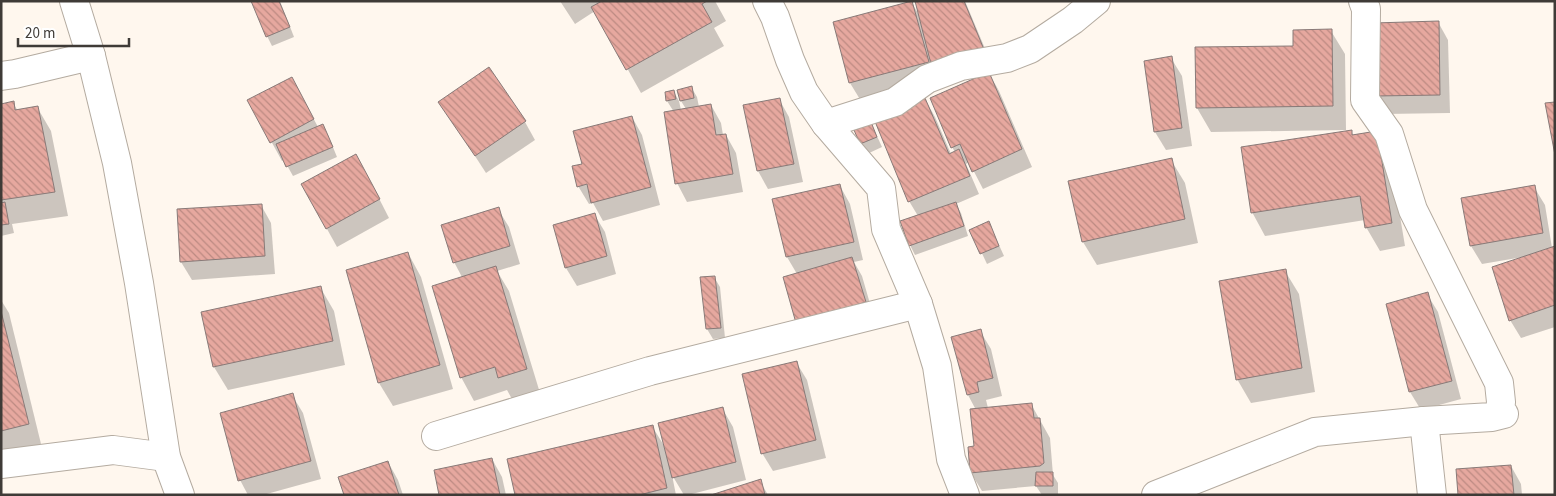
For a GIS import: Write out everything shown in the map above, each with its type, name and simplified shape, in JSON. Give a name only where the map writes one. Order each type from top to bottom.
[{"type":"street","points":[[74,1],[91,56],[117,162],[139,283],[166,457],[180,495]]},
{"type":"street","points":[[767,1],[804,92],[826,124],[881,188],[886,228],[918,304],[937,366],[952,459],[966,495]]},
{"type":"street","points":[[826,124],[895,102],[927,80],[962,66],[1007,58],[1030,49],[1073,20],[1096,1]]},
{"type":"street","points":[[1156,495],[1315,432],[1424,421],[1492,417],[1504,414],[1500,411],[1499,383],[1413,210],[1389,134],[1365,100],[1366,8],[1363,1]]},
{"type":"street","points":[[1,76],[91,56]]},
{"type":"street","points":[[436,436],[650,371],[918,304]]},
{"type":"street","points":[[1424,421],[1432,495]]},
{"type":"street","points":[[1,464],[113,450],[166,457]]},
{"type":"building","points":[[251,1],[279,1],[290,27],[266,37]]},
{"type":"building","points":[[602,1],[707,1],[702,4],[712,22],[626,70],[591,7]]},
{"type":"building","points":[[912,1],[929,62],[849,83],[833,22]]},
{"type":"building","points":[[915,1],[964,1],[985,52],[931,64]]},
{"type":"building","points":[[1439,21],[1440,95],[1375,96],[1374,23]]},
{"type":"building","points":[[1332,29],[1333,106],[1196,108],[1195,47],[1293,46],[1293,30]]},
{"type":"building","points":[[1172,56],[1182,128],[1154,132],[1144,61]]},
{"type":"building","points":[[489,67],[526,121],[475,156],[438,102]]},
{"type":"building","points":[[989,72],[1022,149],[972,172],[960,144],[951,148],[930,98]]},
{"type":"building","points":[[292,77],[314,119],[270,143],[247,100]]},
{"type":"building","points":[[692,86],[694,98],[680,101],[677,90]]},
{"type":"building","points":[[674,90],[676,99],[666,101],[665,92]]},
{"type":"building","points":[[780,98],[794,164],[757,171],[743,105]]},
{"type":"building","points":[[925,98],[949,154],[959,149],[970,176],[908,202],[874,119]]},
{"type":"building","points":[[14,101],[15,110],[38,106],[55,192],[1,200],[1,104]]},
{"type":"building","points":[[1555,102],[1555,155],[1545,103]]},
{"type":"building","points":[[711,104],[716,135],[726,134],[733,174],[675,184],[664,112]]},
{"type":"building","points":[[632,116],[651,187],[591,203],[587,184],[577,187],[572,166],[582,164],[573,131]]},
{"type":"building","points":[[871,122],[877,137],[860,144],[854,130]]},
{"type":"building","points":[[323,124],[333,147],[286,167],[276,144]]},
{"type":"building","points":[[1352,130],[1352,135],[1377,131],[1392,223],[1365,228],[1360,196],[1251,213],[1241,147]]},
{"type":"building","points":[[356,154],[380,199],[326,229],[301,184]]},
{"type":"building","points":[[1172,158],[1185,219],[1082,242],[1068,181]]},
{"type":"building","points":[[840,184],[854,242],[786,257],[772,199]]},
{"type":"building","points":[[1535,185],[1543,233],[1470,246],[1461,198]]},
{"type":"building","points":[[5,202],[9,224],[1,225],[1,203]]},
{"type":"building","points":[[956,202],[964,226],[909,246],[900,221]]},
{"type":"building","points":[[262,204],[265,256],[180,262],[177,209]]},
{"type":"building","points":[[499,207],[510,246],[453,263],[441,225]]},
{"type":"building","points":[[595,213],[607,256],[565,268],[553,225]]},
{"type":"building","points":[[989,221],[999,246],[980,254],[969,230]]},
{"type":"building","points":[[1555,246],[1555,305],[1509,321],[1492,267]]},
{"type":"building","points":[[408,252],[440,365],[378,383],[346,270]]},
{"type":"building","points":[[852,257],[866,302],[796,323],[783,277]]},
{"type":"building","points":[[496,266],[527,369],[498,378],[495,367],[460,378],[432,286]]},
{"type":"building","points":[[1286,269],[1302,368],[1236,380],[1219,281]]},
{"type":"building","points":[[715,276],[721,328],[706,329],[700,277]]},
{"type":"building","points":[[321,286],[333,341],[213,367],[201,312]]},
{"type":"building","points":[[1428,292],[1452,381],[1409,392],[1386,304]]},
{"type":"building","points":[[1,311],[29,424],[1,431]]},
{"type":"building","points":[[981,329],[993,378],[977,382],[979,392],[967,395],[951,337]]},
{"type":"building","points":[[797,361],[816,440],[761,454],[742,374]]},
{"type":"building","points":[[293,393],[311,461],[238,481],[220,413]]},
{"type":"building","points":[[1032,403],[1034,418],[1040,418],[1044,463],[1040,466],[970,473],[968,447],[974,446],[970,409]]},
{"type":"building","points":[[723,407],[736,462],[672,478],[658,423]]},
{"type":"building","points":[[653,425],[667,488],[639,495],[515,495],[507,459]]},
{"type":"building","points":[[492,458],[500,495],[439,495],[434,470]]},
{"type":"building","points":[[388,461],[399,495],[344,495],[338,477]]},
{"type":"building","points":[[1511,465],[1514,495],[1458,495],[1456,469]]},
{"type":"building","points":[[1036,472],[1053,472],[1053,486],[1035,486]]},
{"type":"building","points":[[761,479],[765,495],[711,495]]}]
